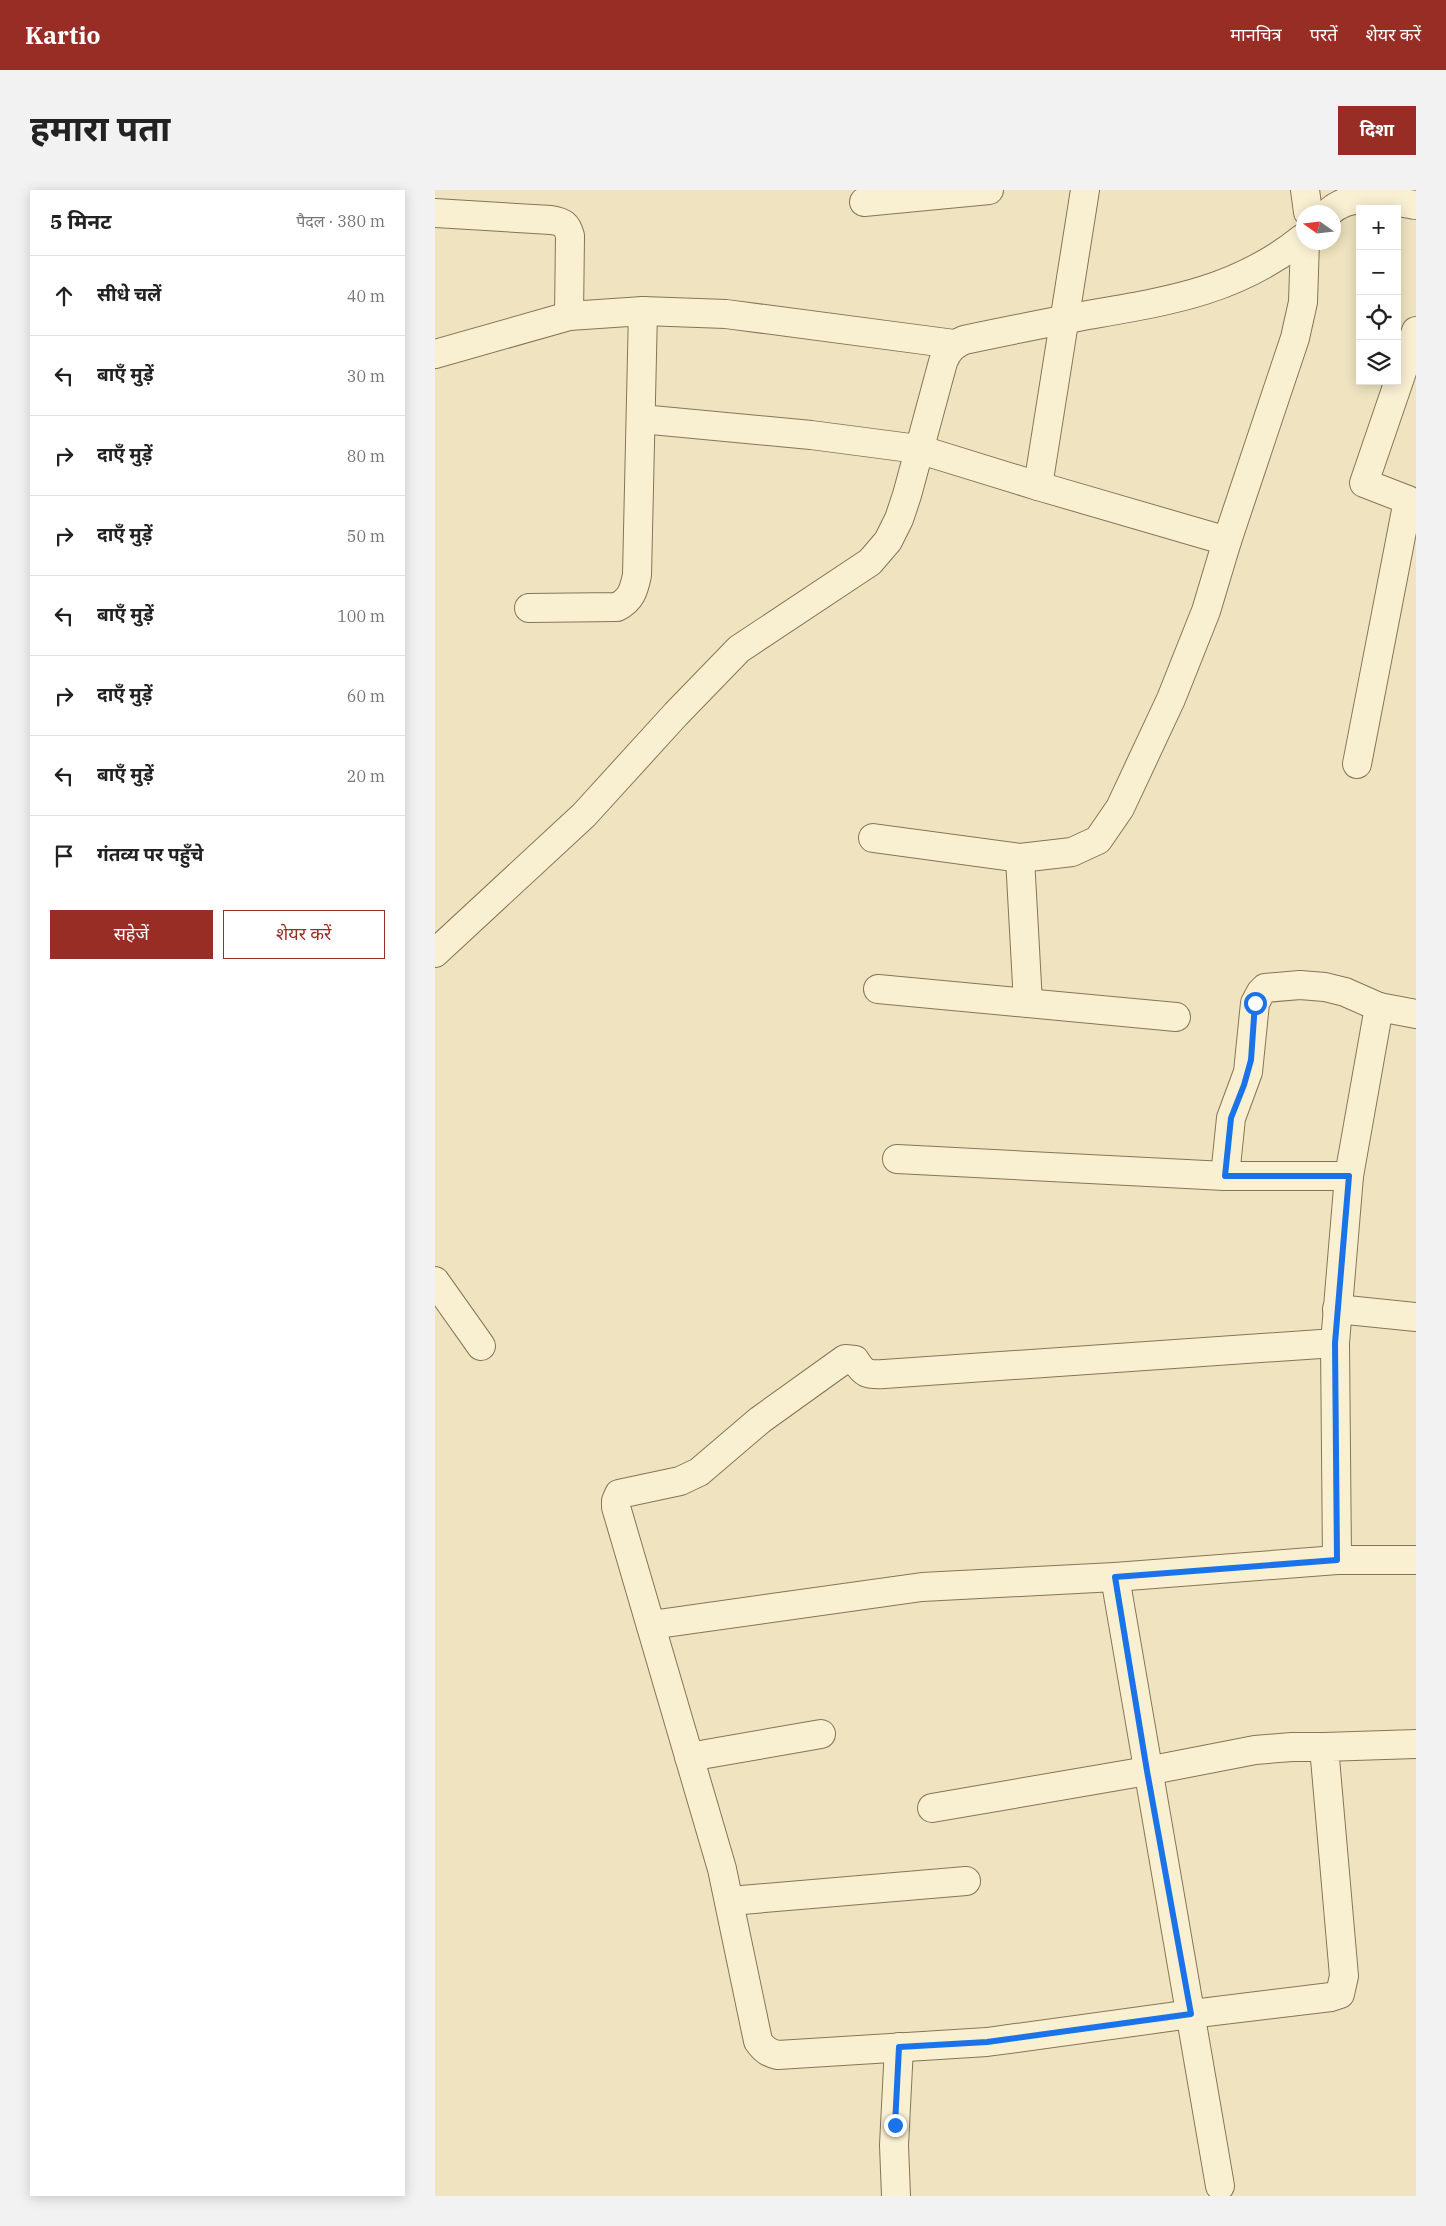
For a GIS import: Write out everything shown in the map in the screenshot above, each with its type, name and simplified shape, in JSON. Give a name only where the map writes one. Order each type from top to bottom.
[{"type":"street","points":[[864,202],[989,190]]},
{"type":"street","points":[[1038,486],[1066,320],[1085,190]]},
{"type":"street","points":[[1305,190],[1306,205]]},
{"type":"street","points":[[1340,205],[1361,198],[1416,205]]},
{"type":"street","points":[[435,213],[563,222],[568,227],[569,236],[569,316]]},
{"type":"street","points":[[435,954],[584,815],[739,649],[870,562],[888,541],[899,519],[943,362],[947,351],[954,344],[965,340],[1176,300],[1213,288],[1281,256],[1296,244]]},
{"type":"street","points":[[873,838],[1020,858],[1072,852],[1097,840],[1120,808],[1171,699],[1206,611],[1227,541],[1295,338],[1303,302],[1305,250]]},
{"type":"street","points":[[435,354],[569,316],[643,311],[726,314],[954,344]]},
{"type":"street","points":[[529,608],[617,607],[626,602],[633,592],[637,575],[643,311]]},
{"type":"street","points":[[1357,764],[1408,500],[1364,483],[1416,331]]},
{"type":"street","points":[[641,419],[918,449],[1227,541]]},
{"type":"street","points":[[1020,858],[1028,1003]]},
{"type":"street","points":[[1225,1176],[1231,1118],[1248,1072],[1255,1003],[1265,988],[1301,985],[1325,987],[1345,992],[1379,1008],[1416,1014]]},
{"type":"street","points":[[878,989],[1176,1017]]},
{"type":"street","points":[[1337,1560],[1335,1343],[1337,1309],[1349,1176],[1379,1008]]},
{"type":"street","points":[[897,1159],[1225,1176],[1349,1176]]},
{"type":"street","points":[[435,1281],[481,1346]]},
{"type":"street","points":[[1337,1309],[1416,1317]]},
{"type":"street","points":[[1325,1747],[1344,1976],[1339,1994],[1331,1997],[987,2042],[778,2055],[763,2049],[758,2042],[730,1901],[615,1501],[619,1494],[680,1481],[699,1472],[760,1420],[845,1359],[855,1360],[862,1371],[878,1374],[1335,1343]]},
{"type":"street","points":[[651,1625],[922,1587],[1115,1577],[1337,1560],[1416,1560]]},
{"type":"street","points":[[1115,1577],[1220,2186]]},
{"type":"street","points":[[689,1757],[821,1734]]},
{"type":"street","points":[[932,1808],[1147,1771],[1255,1750],[1292,1747],[1416,1744]]},
{"type":"street","points":[[730,1901],[966,1881]]},
{"type":"street","points":[[896,2196],[894,2145],[899,2047]]},
{"type":"route","points":[[895,2125],[899,2047],[987,2042],[1191,2014],[1147,1771],[1115,1577],[1337,1560],[1335,1343],[1349,1176],[1225,1176],[1231,1118],[1244,1085],[1251,1060],[1255,1003]]}]
